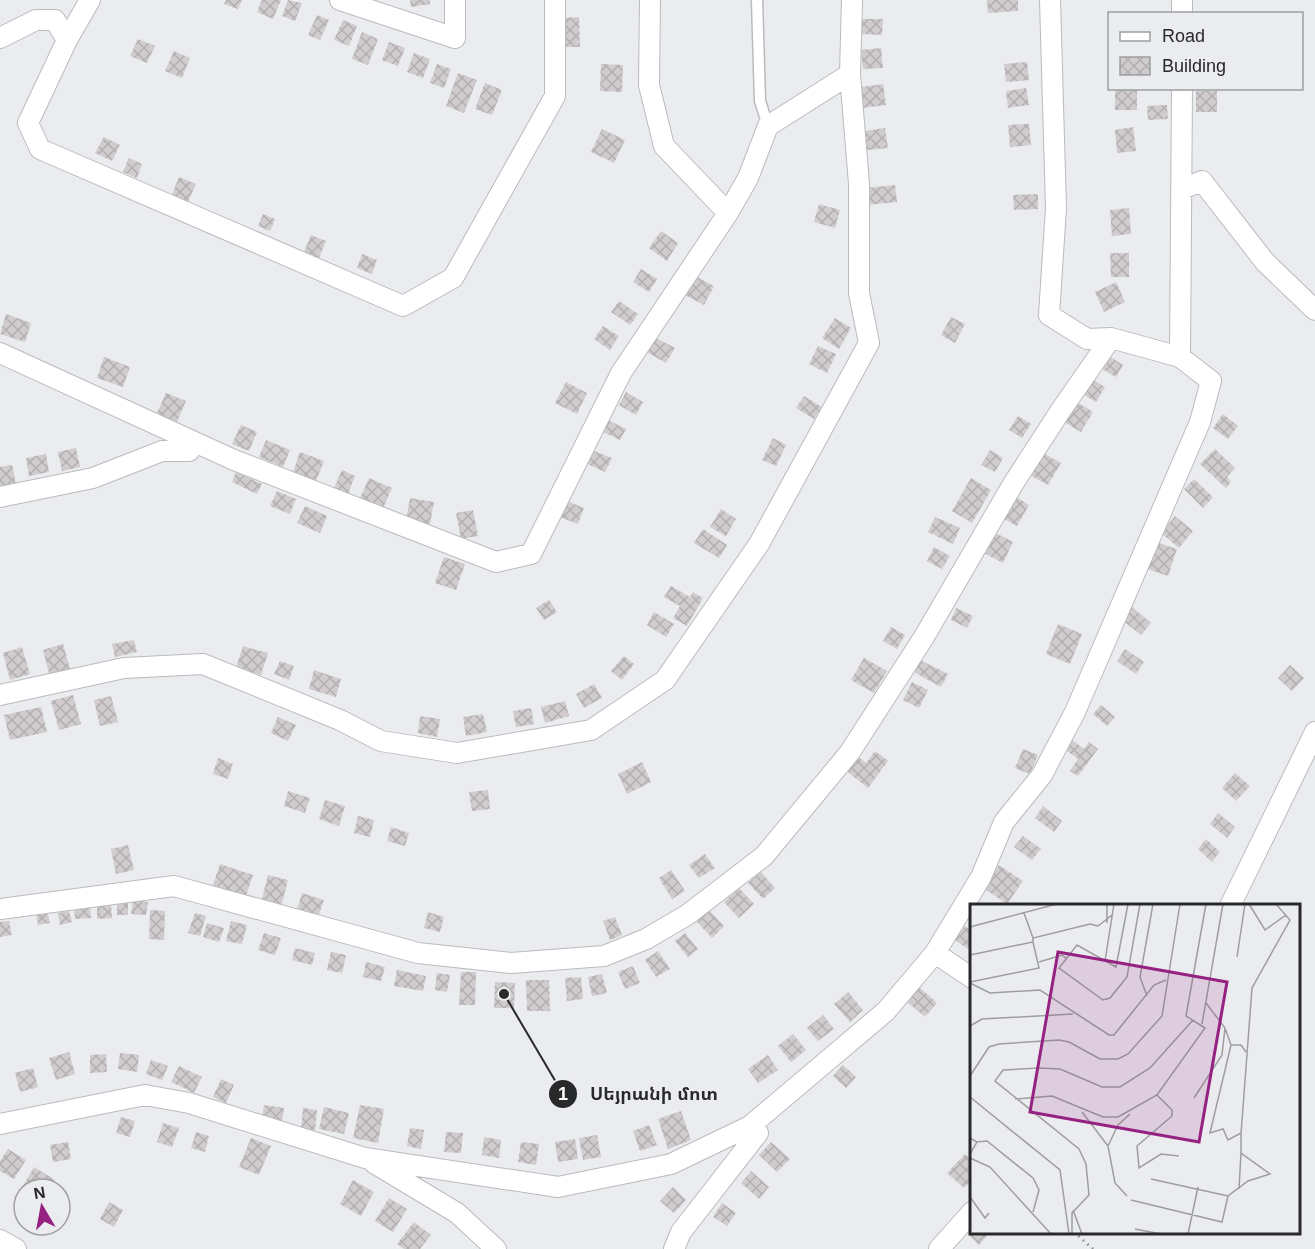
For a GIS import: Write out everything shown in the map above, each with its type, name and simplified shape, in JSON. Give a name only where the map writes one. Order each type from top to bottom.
[{"type":"street","points":[[90,0],[67,40],[28,123],[40,149],[404,306],[453,278],[555,96],[555,0]]},
{"type":"street","points":[[340,0],[367,5],[455,38],[455,0]]},
{"type":"street","points":[[650,0],[649,85],[664,146],[728,213]]},
{"type":"street","points":[[0,695],[123,668],[203,663],[340,720],[381,741],[457,753],[591,730],[665,680],[759,544],[869,343],[859,293],[859,184],[850,74],[852,0]]},
{"type":"street","points":[[0,1124],[145,1095],[189,1103],[334,1151],[365,1158],[558,1186],[671,1164],[750,1126],[886,1011],[935,953],[981,877],[1004,822],[1042,775],[1075,712],[1200,422],[1211,381],[1180,357],[1111,339],[1087,339],[1049,315],[1056,208],[1050,0]]},
{"type":"street","points":[[0,38],[36,20],[55,20],[67,40]]},
{"type":"street","points":[[0,352],[234,460],[496,562],[531,554],[621,373],[728,213],[748,178],[768,126],[850,74]]},
{"type":"street","points":[[1180,357],[1182,90]]},
{"type":"street","points":[[1182,189],[1202,181],[1265,262],[1315,310]]},
{"type":"street","points":[[0,909],[174,886],[418,953],[511,963],[604,956],[646,939],[687,915],[764,856],[850,752],[924,637],[1014,483],[1061,410],[1111,339]]},
{"type":"street","points":[[0,497],[93,478],[162,451],[189,451],[196,442]]},
{"type":"street","points":[[1231,904],[1315,732]]},
{"type":"street","points":[[935,953],[970,977]]},
{"type":"street","points":[[674,1249],[681,1232],[758,1133]]},
{"type":"street","points":[[365,1158],[457,1213],[496,1249]]},
{"type":"street","points":[[939,1249],[970,1214]]},
{"type":"street","points":[[0,1240],[16,1249]]},
{"type":"lane","points":[[758,0],[760,101],[768,126]]},
{"type":"path","points":[[1075,1234],[1092,1249]]},
{"type":"building","points":[[226,0],[242,0],[238,9],[224,4]]},
{"type":"building","points":[[262,0],[281,0],[273,19],[257,12]]},
{"type":"building","points":[[288,0],[302,3],[295,21],[282,16]]},
{"type":"building","points":[[410,0],[430,0],[430,4],[411,7]]},
{"type":"building","points":[[987,0],[1018,0],[1018,11],[988,13]]},
{"type":"building","points":[[317,15],[329,20],[320,40],[308,35]]},
{"type":"building","points":[[579,17],[580,47],[562,47],[561,18]]},
{"type":"building","points":[[861,19],[883,19],[882,35],[861,34]]},
{"type":"building","points":[[343,20],[357,26],[349,46],[334,40]]},
{"type":"building","points":[[362,32],[378,39],[368,65],[352,59]]},
{"type":"building","points":[[138,39],[155,46],[147,63],[130,56]]},
{"type":"building","points":[[389,42],[405,48],[398,66],[382,60]]},
{"type":"building","points":[[881,48],[883,68],[863,69],[861,50]]},
{"type":"building","points":[[174,51],[190,58],[182,78],[165,71]]},
{"type":"building","points":[[414,53],[430,59],[423,78],[407,72]]},
{"type":"building","points":[[1027,62],[1029,80],[1006,82],[1004,64]]},
{"type":"building","points":[[437,64],[451,69],[444,88],[430,83]]},
{"type":"building","points":[[601,64],[623,65],[622,92],[600,91]]},
{"type":"building","points":[[458,73],[477,80],[464,113],[446,106]]},
{"type":"building","points":[[485,83],[502,90],[492,115],[475,109]]},
{"type":"building","points":[[883,84],[886,105],[863,108],[861,87]]},
{"type":"building","points":[[1026,88],[1029,105],[1008,108],[1006,91]]},
{"type":"building","points":[[1115,90],[1137,90],[1137,110],[1115,110]]},
{"type":"building","points":[[1196,91],[1217,91],[1217,112],[1196,112]]},
{"type":"building","points":[[1167,105],[1168,119],[1148,120],[1147,106]]},
{"type":"building","points":[[1029,124],[1031,145],[1010,147],[1008,125]]},
{"type":"building","points":[[1133,127],[1136,151],[1117,153],[1115,130]]},
{"type":"building","points":[[885,128],[888,148],[867,150],[864,131]]},
{"type":"building","points":[[602,129],[625,140],[614,163],[591,152]]},
{"type":"building","points":[[104,137],[120,145],[112,161],[95,153]]},
{"type":"building","points":[[129,158],[142,164],[137,178],[123,172]]},
{"type":"building","points":[[179,177],[196,184],[187,204],[171,197]]},
{"type":"building","points":[[895,185],[897,202],[866,205],[865,188]]},
{"type":"building","points":[[1038,194],[1038,209],[1014,210],[1013,195]]},
{"type":"building","points":[[819,204],[840,210],[835,228],[814,222]]},
{"type":"building","points":[[1129,208],[1131,234],[1112,236],[1110,210]]},
{"type":"building","points":[[263,214],[275,219],[270,231],[258,226]]},
{"type":"building","points":[[661,231],[678,243],[667,261],[649,248]]},
{"type":"building","points":[[311,235],[326,241],[319,258],[304,252]]},
{"type":"building","points":[[1110,253],[1129,253],[1129,277],[1111,277]]},
{"type":"building","points":[[362,254],[377,260],[372,274],[357,268]]},
{"type":"building","points":[[641,269],[657,279],[649,292],[633,282]]},
{"type":"building","points":[[693,275],[714,286],[704,305],[683,294]]},
{"type":"building","points":[[1116,282],[1125,302],[1104,312],[1095,292]]},
{"type":"building","points":[[619,301],[638,314],[630,325],[611,312]]},
{"type":"building","points":[[6,314],[31,323],[25,342],[0,334]]},
{"type":"building","points":[[951,317],[965,324],[955,343],[941,335]]},
{"type":"building","points":[[835,318],[851,328],[839,349],[822,338]]},
{"type":"building","points":[[603,326],[619,336],[610,350],[594,339]]},
{"type":"building","points":[[654,337],[675,348],[666,363],[645,351]]},
{"type":"building","points":[[818,346],[836,354],[827,373],[809,364]]},
{"type":"building","points":[[1109,356],[1123,365],[1116,377],[1102,369]]},
{"type":"building","points":[[104,357],[130,367],[123,387],[97,378]]},
{"type":"building","points":[[1090,378],[1105,387],[1096,402],[1081,393]]},
{"type":"building","points":[[566,382],[587,393],[577,414],[555,403]]},
{"type":"building","points":[[626,392],[643,402],[636,415],[619,405]]},
{"type":"building","points":[[166,393],[186,401],[176,424],[156,415]]},
{"type":"building","points":[[804,396],[822,407],[814,419],[796,408]]},
{"type":"building","points":[[1077,402],[1093,412],[1081,432],[1064,422]]},
{"type":"building","points":[[1223,414],[1238,426],[1228,439],[1213,428]]},
{"type":"building","points":[[1018,416],[1031,424],[1022,438],[1009,430]]},
{"type":"building","points":[[608,420],[626,429],[620,440],[603,432]]},
{"type":"building","points":[[241,425],[257,432],[249,451],[232,444]]},
{"type":"building","points":[[773,438],[786,445],[776,466],[762,460]]},
{"type":"building","points":[[266,440],[290,450],[283,467],[259,457]]},
{"type":"building","points":[[76,448],[80,467],[62,471],[58,452]]},
{"type":"building","points":[[589,449],[612,458],[605,472],[583,462]]},
{"type":"building","points":[[1215,449],[1235,468],[1227,477],[1231,482],[1226,488],[1200,464]]},
{"type":"building","points":[[990,450],[1003,458],[995,472],[981,465]]},
{"type":"building","points":[[300,452],[324,461],[316,481],[293,472]]},
{"type":"building","points":[[1043,453],[1061,463],[1048,485],[1030,475]]},
{"type":"building","points":[[46,454],[49,472],[29,476],[26,458]]},
{"type":"building","points":[[12,465],[16,484],[0,488],[0,467]]},
{"type":"building","points":[[342,470],[355,476],[348,494],[334,488]]},
{"type":"building","points":[[236,472],[262,484],[257,494],[232,482]]},
{"type":"building","points":[[369,478],[392,488],[383,508],[360,498]]},
{"type":"building","points":[[971,478],[991,490],[972,523],[952,511]]},
{"type":"building","points":[[1194,479],[1213,497],[1203,508],[1184,489]]},
{"type":"building","points":[[277,491],[296,499],[290,514],[270,506]]},
{"type":"building","points":[[1016,497],[1029,505],[1017,526],[1004,519]]},
{"type":"building","points":[[410,498],[434,502],[430,524],[406,520]]},
{"type":"building","points":[[567,501],[584,508],[578,524],[560,517]]},
{"type":"building","points":[[305,506],[327,516],[320,533],[297,523]]},
{"type":"building","points":[[721,509],[736,519],[726,536],[710,527]]},
{"type":"building","points":[[473,510],[478,536],[461,539],[456,513]]},
{"type":"building","points":[[1175,516],[1193,531],[1179,548],[1161,533]]},
{"type":"building","points":[[935,517],[960,528],[953,544],[928,532]]},
{"type":"building","points":[[703,529],[727,545],[719,558],[694,543]]},
{"type":"building","points":[[992,531],[1013,542],[1003,563],[982,552]]},
{"type":"building","points":[[1156,542],[1177,549],[1168,576],[1147,569]]},
{"type":"building","points":[[934,547],[950,556],[942,569],[927,561]]},
{"type":"building","points":[[444,557],[465,564],[456,590],[435,583]]},
{"type":"building","points":[[671,586],[690,597],[693,592],[703,598],[687,626],[673,618],[680,606],[664,597]]},
{"type":"building","points":[[549,600],[557,612],[544,620],[536,608]]},
{"type":"building","points":[[1132,607],[1151,623],[1141,635],[1122,620]]},
{"type":"building","points":[[956,608],[973,616],[967,628],[951,620]]},
{"type":"building","points":[[654,612],[674,624],[666,637],[647,625]]},
{"type":"building","points":[[1058,624],[1082,634],[1070,664],[1046,654]]},
{"type":"building","points":[[891,627],[905,635],[897,649],[883,641]]},
{"type":"building","points":[[134,640],[137,652],[115,657],[112,644]]},
{"type":"building","points":[[63,644],[71,672],[50,677],[43,650]]},
{"type":"building","points":[[243,646],[268,653],[261,675],[236,668]]},
{"type":"building","points":[[22,647],[30,674],[10,680],[3,653]]},
{"type":"building","points":[[1125,649],[1144,662],[1136,674],[1117,661]]},
{"type":"building","points":[[624,656],[634,664],[622,680],[611,671]]},
{"type":"building","points":[[864,658],[887,671],[874,693],[851,680]]},
{"type":"building","points":[[918,659],[948,674],[941,687],[912,671]]},
{"type":"building","points":[[280,661],[294,666],[289,680],[274,674]]},
{"type":"building","points":[[1290,665],[1304,678],[1292,691],[1278,678]]},
{"type":"building","points":[[314,670],[341,679],[336,697],[309,689]]},
{"type":"building","points":[[912,682],[928,690],[919,708],[903,700]]},
{"type":"building","points":[[594,684],[602,698],[584,708],[576,694]]},
{"type":"building","points":[[73,695],[81,724],[59,730],[51,701]]},
{"type":"building","points":[[111,696],[118,722],[100,726],[94,700]]},
{"type":"building","points":[[565,701],[569,716],[545,723],[541,707]]},
{"type":"building","points":[[1101,705],[1115,717],[1107,726],[1093,714]]},
{"type":"building","points":[[41,707],[47,732],[10,740],[4,715]]},
{"type":"building","points":[[531,708],[534,724],[516,727],[513,711]]},
{"type":"building","points":[[483,714],[487,732],[466,736],[463,717]]},
{"type":"building","points":[[420,716],[440,719],[437,737],[418,733]]},
{"type":"building","points":[[278,717],[296,725],[288,741],[271,733]]},
{"type":"building","points":[[1070,738],[1084,749],[1089,742],[1098,749],[1078,776],[1070,771],[1078,759],[1063,748]]},
{"type":"building","points":[[1023,749],[1038,755],[1030,774],[1015,768]]},
{"type":"building","points":[[875,751],[888,761],[868,788],[845,770],[857,756],[866,763]]},
{"type":"building","points":[[218,758],[233,764],[228,779],[213,774]]},
{"type":"building","points":[[642,762],[651,782],[627,794],[618,774]]},
{"type":"building","points":[[1235,773],[1250,786],[1236,801],[1222,788]]},
{"type":"building","points":[[488,790],[490,809],[472,811],[469,792]]},
{"type":"building","points":[[288,791],[310,798],[305,813],[284,806]]},
{"type":"building","points":[[325,800],[345,806],[339,826],[319,819]]},
{"type":"building","points":[[1043,806],[1062,821],[1054,832],[1035,818]]},
{"type":"building","points":[[1218,813],[1235,827],[1227,838],[1210,824]]},
{"type":"building","points":[[358,816],[374,820],[370,837],[354,833]]},
{"type":"building","points":[[391,827],[409,833],[405,846],[387,841]]},
{"type":"building","points":[[1023,836],[1041,849],[1032,860],[1014,847]]},
{"type":"building","points":[[1206,839],[1220,852],[1212,862],[1198,849]]},
{"type":"building","points":[[128,845],[134,870],[116,874],[111,849]]},
{"type":"building","points":[[705,854],[715,868],[699,878],[689,865]]},
{"type":"building","points":[[220,864],[253,875],[246,896],[213,885]]},
{"type":"building","points":[[999,865],[1023,881],[1007,904],[983,888]]},
{"type":"building","points":[[671,870],[685,891],[672,899],[659,878]]},
{"type":"building","points":[[761,872],[775,888],[763,899],[748,883]]},
{"type":"building","points":[[268,875],[288,880],[281,907],[261,903]]},
{"type":"building","points":[[739,888],[754,904],[739,918],[724,902]]},
{"type":"building","points":[[302,893],[324,900],[317,920],[296,913]]},
{"type":"building","points":[[133,900],[148,902],[146,915],[131,914]]},
{"type":"building","points":[[128,902],[128,915],[117,915],[117,903]]},
{"type":"building","points":[[90,904],[91,918],[75,919],[74,905]]},
{"type":"building","points":[[111,904],[112,918],[97,919],[97,905]]},
{"type":"building","points":[[47,910],[50,923],[38,925],[36,912]]},
{"type":"building","points":[[150,910],[165,911],[164,940],[149,939]]},
{"type":"building","points":[[709,910],[724,926],[712,938],[697,922]]},
{"type":"building","points":[[69,911],[72,922],[60,925],[58,913]]},
{"type":"building","points":[[428,912],[444,917],[440,932],[424,928]]},
{"type":"building","points":[[195,913],[206,916],[200,936],[188,933]]},
{"type":"building","points":[[615,917],[622,935],[610,940],[603,921]]},
{"type":"building","points":[[9,921],[12,935],[0,937],[0,922]]},
{"type":"building","points":[[231,921],[247,925],[242,944],[226,941]]},
{"type":"building","points":[[207,923],[224,928],[219,942],[203,937]]},
{"type":"building","points":[[965,926],[970,930],[970,951],[955,940]]},
{"type":"building","points":[[264,933],[281,938],[275,955],[258,950]]},
{"type":"building","points":[[685,933],[698,949],[688,957],[675,941]]},
{"type":"building","points":[[295,948],[315,953],[312,965],[292,960]]},
{"type":"building","points":[[658,951],[670,969],[656,977],[645,960]]},
{"type":"building","points":[[331,952],[346,955],[342,973],[327,970]]},
{"type":"building","points":[[366,962],[385,967],[381,981],[363,977]]},
{"type":"building","points":[[633,966],[640,983],[625,989],[618,972]]},
{"type":"building","points":[[397,970],[426,976],[423,991],[394,986]]},
{"type":"building","points":[[461,972],[476,972],[475,1005],[459,1005]]},
{"type":"building","points":[[437,973],[450,975],[447,992],[435,990]]},
{"type":"building","points":[[602,974],[607,993],[592,996],[588,977]]},
{"type":"building","points":[[581,977],[583,999],[567,1001],[565,978]]},
{"type":"building","points":[[526,980],[549,980],[550,1011],[527,1011]]},
{"type":"building","points":[[495,982],[515,983],[514,1008],[494,1008]]},
{"type":"building","points":[[918,986],[937,1003],[925,1017],[906,1001]]},
{"type":"building","points":[[848,992],[863,1010],[850,1022],[834,1004]]},
{"type":"building","points":[[823,1015],[834,1029],[818,1041],[807,1028]]},
{"type":"building","points":[[793,1034],[806,1050],[791,1062],[778,1046]]},
{"type":"building","points":[[69,1052],[75,1074],[56,1080],[49,1058]]},
{"type":"building","points":[[120,1053],[139,1055],[137,1072],[118,1069]]},
{"type":"building","points":[[106,1054],[107,1072],[90,1073],[90,1055]]},
{"type":"building","points":[[768,1055],[778,1070],[758,1083],[748,1069]]},
{"type":"building","points":[[151,1060],[168,1066],[162,1080],[146,1074]]},
{"type":"building","points":[[843,1065],[856,1077],[846,1088],[833,1076]]},
{"type":"building","points":[[179,1066],[202,1077],[194,1093],[171,1082]]},
{"type":"building","points":[[33,1068],[38,1087],[20,1092],[15,1073]]},
{"type":"building","points":[[221,1079],[234,1085],[226,1103],[213,1097]]},
{"type":"building","points":[[264,1105],[284,1108],[282,1122],[262,1119]]},
{"type":"building","points":[[360,1105],[384,1109],[378,1143],[353,1138]]},
{"type":"building","points":[[324,1107],[349,1113],[344,1134],[319,1129]]},
{"type":"building","points":[[303,1108],[317,1110],[315,1130],[301,1129]]},
{"type":"building","points":[[681,1111],[691,1140],[668,1149],[658,1119]]},
{"type":"building","points":[[121,1117],[135,1121],[130,1137],[116,1133]]},
{"type":"building","points":[[163,1123],[179,1128],[172,1147],[157,1142]]},
{"type":"building","points":[[649,1125],[657,1145],[640,1151],[633,1131]]},
{"type":"building","points":[[410,1128],[424,1130],[421,1149],[407,1146]]},
{"type":"building","points":[[196,1132],[209,1136],[205,1152],[191,1148]]},
{"type":"building","points":[[446,1132],[463,1133],[461,1153],[444,1152]]},
{"type":"building","points":[[597,1135],[601,1157],[583,1160],[579,1138]]},
{"type":"building","points":[[484,1137],[501,1140],[499,1158],[482,1155]]},
{"type":"building","points":[[251,1138],[271,1146],[259,1175],[239,1167]]},
{"type":"building","points":[[575,1139],[578,1159],[558,1162],[555,1142]]},
{"type":"building","points":[[68,1142],[71,1159],[53,1162],[50,1145]]},
{"type":"building","points":[[521,1142],[539,1144],[536,1165],[518,1162]]},
{"type":"building","points":[[771,1142],[790,1159],[777,1172],[759,1155]]},
{"type":"building","points":[[8,1149],[26,1160],[15,1177],[12,1178],[0,1171],[0,1161]]},
{"type":"building","points":[[965,1154],[970,1158],[970,1182],[964,1188],[947,1173]]},
{"type":"building","points":[[34,1167],[50,1177],[28,1177]]},
{"type":"building","points":[[751,1171],[769,1187],[759,1199],[741,1183]]},
{"type":"building","points":[[353,1180],[374,1192],[361,1216],[340,1204]]},
{"type":"building","points":[[673,1187],[686,1200],[674,1213],[660,1201]]},
{"type":"building","points":[[389,1198],[407,1209],[393,1232],[375,1221]]},
{"type":"building","points":[[109,1202],[123,1210],[114,1227],[100,1219]]},
{"type":"building","points":[[722,1203],[736,1213],[727,1226],[713,1217]]},
{"type":"building","points":[[414,1222],[431,1235],[420,1249],[404,1249],[397,1244]]},
{"type":"building","points":[[970,1232],[970,1234],[988,1234],[979,1245],[968,1234]]},
{"type":"place","name":"Սեյրանի մոտ","points":[[504,994]]}]
